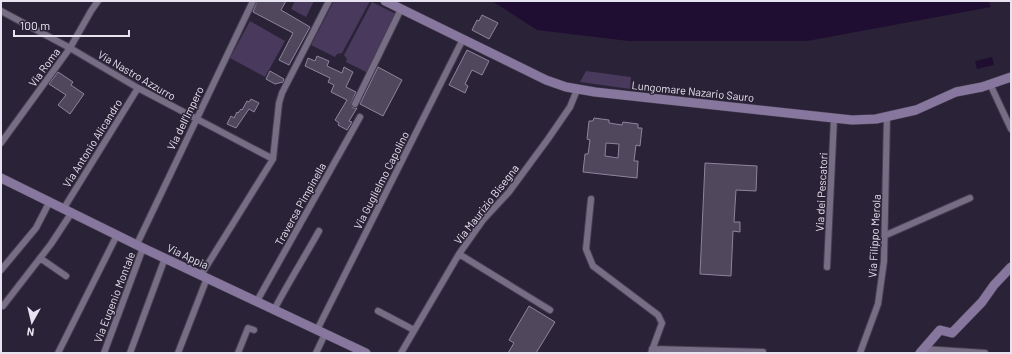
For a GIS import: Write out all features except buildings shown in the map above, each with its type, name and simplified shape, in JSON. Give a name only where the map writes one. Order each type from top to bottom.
[{"type":"street","name":"Via Roma","points":[[1,143],[70,48],[98,1]]},
{"type":"street","name":"Via dell'Impero","points":[[140,246],[195,119],[253,1]]},
{"type":"street","points":[[178,353],[204,276],[273,159],[279,103],[329,1]]},
{"type":"street","name":"Lungomare Nazario Sauro","points":[[385,1],[546,80],[566,88],[577,90],[852,120],[876,119],[916,110],[956,92],[990,84],[1011,77]]},
{"type":"street","points":[[355,104],[401,9]]},
{"type":"street","name":"Via Nastro Azzurro","points":[[1,10],[138,88],[273,159]]},
{"type":"street","name":"Via Guglielmo Capolino","points":[[316,353],[321,332],[462,39]]},
{"type":"street","points":[[990,84],[1011,130]]},
{"type":"street","name":"Via Antonio Alicandro","points":[[3,306],[51,244],[68,210],[138,88]]},
{"type":"street","name":"Via Maurizio Bisegna","points":[[401,353],[459,254],[483,220],[509,192],[548,139],[570,107],[577,90]]},
{"type":"street","name":"Via Filippo Merola","points":[[860,353],[878,304],[884,261],[886,235],[887,116]]},
{"type":"street","name":"Traversa Pimpinella","points":[[257,302],[360,117]]},
{"type":"street","name":"Via dei Pescatori","points":[[827,267],[834,118]]},
{"type":"street","name":"Via Appia","points":[[1,178],[165,258],[366,353]]},
{"type":"street","points":[[886,235],[970,198]]},
{"type":"street","points":[[591,199],[586,249],[593,266],[658,315],[662,323],[651,351],[763,352]]},
{"type":"street","points":[[1,270],[36,228],[50,201]]},
{"type":"street","points":[[274,310],[289,281],[319,231]]},
{"type":"street","points":[[58,353],[118,235]]},
{"type":"street","name":"Via Eugenio Montale","points":[[104,353],[140,246]]},
{"type":"street","points":[[459,254],[550,310]]},
{"type":"street","points":[[40,258],[66,276]]},
{"type":"street","points":[[130,353],[165,258]]},
{"type":"street","points":[[922,351],[940,330],[952,333],[982,302],[994,285],[1011,267]]},
{"type":"street","points":[[378,311],[414,330]]},
{"type":"street","points":[[238,353],[248,328],[254,330]]},
{"type":"street","points":[[922,351],[985,353]]},
{"type":"shaded area","points":[[295,1],[314,1],[306,17],[291,9]]},
{"type":"shaded area","points":[[334,1],[370,1],[342,53],[337,54],[335,57],[311,45]]},
{"type":"shaded area","points":[[492,1],[989,1],[991,7],[807,41],[629,41],[537,30]]},
{"type":"shaded area","points":[[372,2],[396,14],[368,73],[346,62],[347,59],[344,55]]},
{"type":"shaded area","points":[[250,21],[285,41],[265,77],[230,58]]},
{"type":"shaded area","points":[[992,57],[994,65],[977,69],[975,61]]},
{"type":"shaded area","points":[[586,71],[631,77],[630,89],[580,82]]}]
